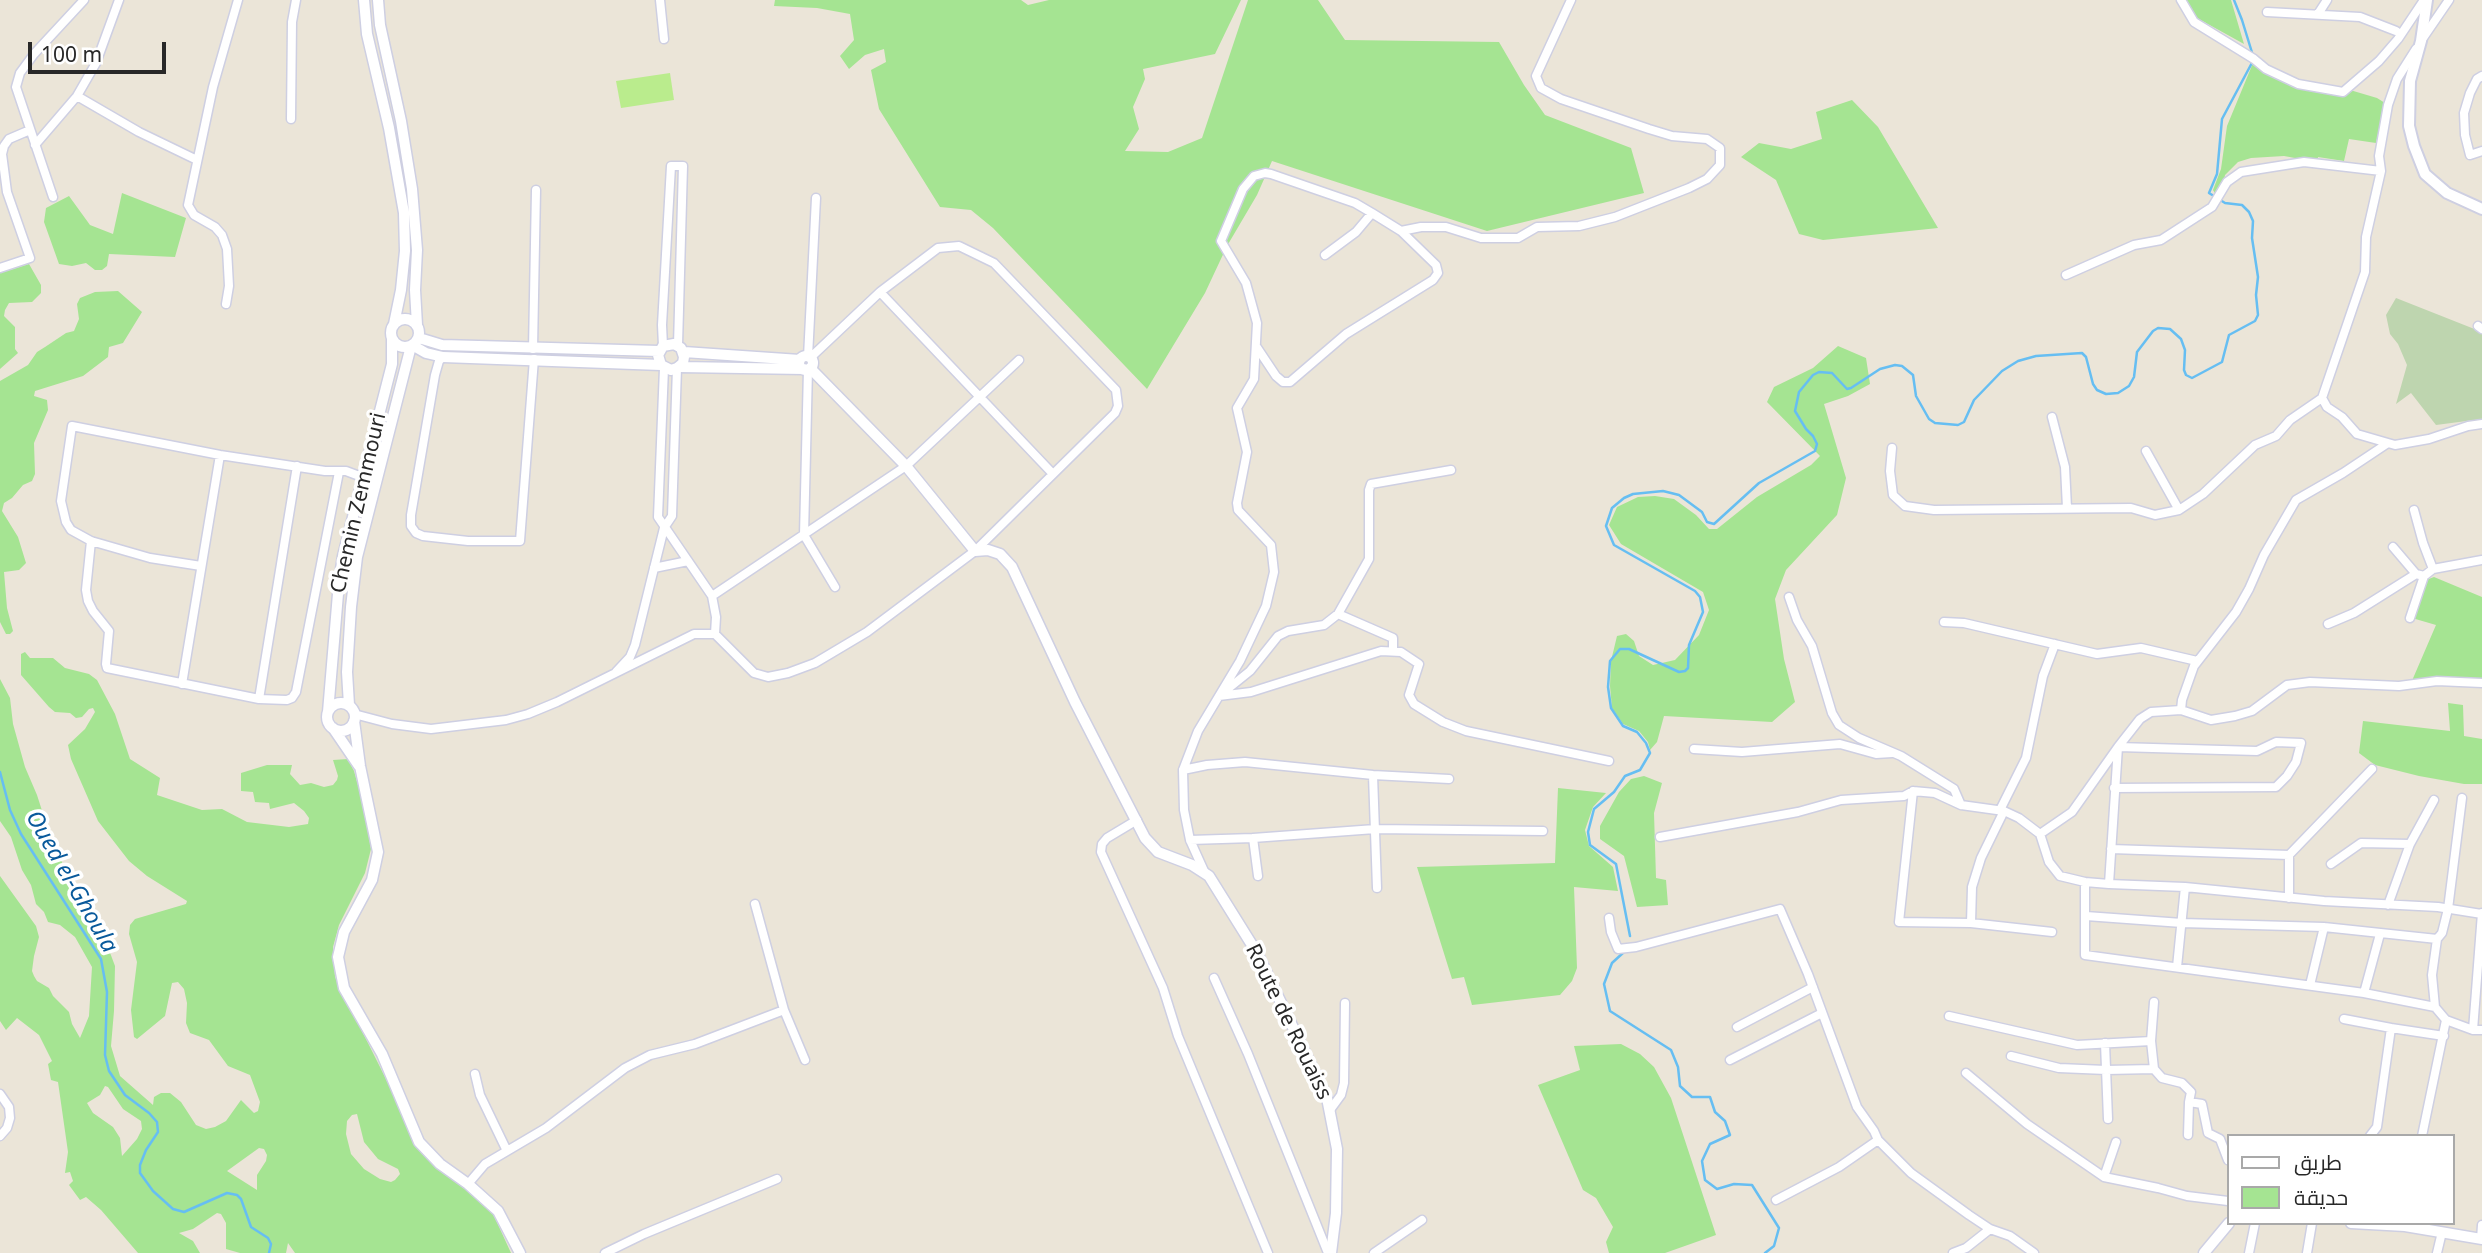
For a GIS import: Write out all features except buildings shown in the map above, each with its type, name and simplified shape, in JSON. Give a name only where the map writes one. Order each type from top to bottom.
[{"type":"main road","points":[[2426,0],[2421,41],[2410,81],[2409,125],[2414,146],[2425,174],[2447,193],[2482,209]]},
{"type":"street","points":[[53,197],[16,87],[20,73],[34,54],[84,0]]},
{"type":"street","points":[[35,145],[77,96],[96,63],[119,0]]},
{"type":"street","points":[[226,304],[229,286],[227,249],[222,235],[215,227],[194,215],[188,205],[219,63],[238,0]]},
{"type":"street","points":[[291,119],[292,22],[296,0]]},
{"type":"street","points":[[378,0],[380,25],[412,189],[417,250],[417,325],[414,343]]},
{"type":"street","points":[[660,0],[664,39]]},
{"type":"street","points":[[1401,230],[1446,227],[1481,238],[1503,239],[1518,238],[1537,227],[1579,226],[1615,217],[1689,188],[1707,179],[1720,165],[1720,148],[1707,139],[1649,129],[1561,99],[1541,88],[1536,76],[1571,0]]},
{"type":"street","points":[[2180,0],[2194,22],[2266,69],[2298,84],[2343,92],[2379,61],[2426,0]]},
{"type":"street","points":[[2318,14],[2327,0]]},
{"type":"street","points":[[1892,448],[1890,471],[1893,495],[1905,506],[1934,510],[2131,508],[2155,515],[2179,510],[2203,494],[2255,445],[2276,436],[2290,420],[2322,398],[2365,272],[2366,237],[2381,171],[2379,156],[2388,105],[2397,79],[2449,0]]},
{"type":"street","points":[[352,713],[352,725],[343,730],[333,728],[328,720],[328,712],[335,705],[352,713],[392,724],[430,729],[506,720],[528,714],[610,678],[694,634],[715,634],[754,673],[768,677],[815,663],[867,632],[975,551],[1115,413],[1118,406],[1116,390],[994,263],[964,248],[937,248],[880,292],[807,363],[671,370],[662,366],[442,345],[414,343],[400,346],[392,338],[391,330],[402,277],[404,213],[389,128],[367,34],[363,1]]},
{"type":"street","points":[[2267,12],[2360,18],[2396,31]]},
{"type":"street","points":[[2482,76],[2477,79],[2470,93],[2464,113],[2465,135],[2470,155],[2482,151]]},
{"type":"street","points":[[77,96],[139,132],[197,160]]},
{"type":"street","points":[[0,268],[30,258],[6,192],[2,154],[9,139],[30,130]]},
{"type":"street","points":[[2066,275],[2134,246],[2161,240],[2212,207],[2227,182],[2241,172],[2304,162],[2381,171]]},
{"type":"street","points":[[610,678],[630,657],[635,645],[664,528],[671,516],[679,368],[683,363],[683,166],[671,166],[661,349],[658,358],[662,366],[658,517],[664,528],[712,596],[716,617],[715,634]]},
{"type":"street","points":[[1204,872],[1190,840],[1184,810],[1183,770],[1198,731],[1240,661],[1266,606],[1273,572],[1271,545],[1238,510],[1247,452],[1237,408],[1254,379],[1254,309],[1246,283],[1221,241],[1243,188],[1254,176],[1265,173],[1355,203],[1401,230],[1436,265],[1438,274],[1433,280],[1346,334],[1290,382],[1283,382],[1276,376],[1256,346]]},
{"type":"street","points":[[443,357],[435,375],[419,460],[411,526],[416,533],[423,536],[468,541],[520,541],[533,354],[536,190]]},
{"type":"street","points":[[816,198],[807,363],[804,535],[835,587]]},
{"type":"street","points":[[1325,255],[1356,232],[1372,213]]},
{"type":"street","points":[[880,292],[1053,474]]},
{"type":"street","points":[[394,324],[406,319],[417,325]]},
{"type":"street","name":"Chemin Zemmouri","points":[[328,712],[339,582],[362,477],[392,364],[392,338]]},
{"type":"street","points":[[414,343],[426,354],[443,357],[661,349],[670,343],[681,349],[807,363],[906,466],[975,551]]},
{"type":"street","name":"Chemin Zemmouri","points":[[414,343],[357,557],[347,672],[360,766],[377,842],[377,861],[372,880],[344,932],[338,957],[344,988],[382,1054],[419,1142],[440,1164],[468,1184],[498,1212],[520,1253]]},
{"type":"street","points":[[712,596],[906,466],[1019,360]]},
{"type":"street","points":[[2322,398],[2357,434],[2395,445],[2482,424]]},
{"type":"street","points":[[2052,416],[2065,467],[2067,508]]},
{"type":"street","points":[[201,566],[150,558],[91,541],[71,530],[66,522],[61,501],[72,426],[220,455],[346,471],[362,477]]},
{"type":"street","points":[[2180,710],[2197,661],[2204,656],[2236,612],[2264,555],[2296,500],[2388,443]]},
{"type":"street","points":[[2146,452],[2179,510]]},
{"type":"street","points":[[182,684],[220,455]]},
{"type":"street","points":[[259,699],[297,466]]},
{"type":"street","points":[[1219,696],[1250,671],[1278,636],[1288,631],[1324,625],[1338,614],[1369,559],[1371,484],[1451,470]]},
{"type":"street","points":[[91,541],[86,590],[93,611],[109,631],[106,666],[259,699],[287,700],[296,692],[339,472]]},
{"type":"street","points":[[2414,510],[2433,569]]},
{"type":"street","points":[[2393,547],[2420,575]]},
{"type":"street","points":[[975,551],[988,550],[1000,554],[1012,567],[1075,702],[1137,820],[1107,838],[1102,844],[1101,852],[1163,988],[1178,1036],[1268,1253]]},
{"type":"street","points":[[2328,624],[2354,613],[2433,569],[2482,560]]},
{"type":"street","points":[[654,568],[688,561]]},
{"type":"street","points":[[2410,618],[2420,575]]},
{"type":"street","points":[[1789,597],[1797,620],[1812,646],[1832,713],[1839,725],[1859,738],[1895,752],[1954,789],[1961,805]]},
{"type":"street","points":[[1338,614],[1393,638],[1393,651]]},
{"type":"street","points":[[1944,622],[1964,622],[2097,654],[2141,648],[2197,661]]},
{"type":"street","points":[[1971,923],[1972,887],[1981,858],[2026,758],[2043,676],[2055,644]]},
{"type":"street","points":[[1219,696],[1251,692],[1381,651],[1401,652],[1419,664],[1409,695],[1414,704],[1443,722],[1466,731],[1609,761]]},
{"type":"street","points":[[2040,834],[2072,812],[2140,719],[2151,712],[2180,710],[2211,720],[2235,716],[2252,711],[2287,685],[2309,682],[2399,685],[2448,680],[2482,683]]},
{"type":"street","name":"Chemin Zemmouri","points":[[333,728],[360,766]]},
{"type":"street","points":[[2114,788],[2276,787],[2296,762],[2301,743],[2276,742],[2257,751],[2118,747]]},
{"type":"street","points":[[1694,750],[1742,752],[1840,744],[1876,754],[1895,752]]},
{"type":"street","points":[[2109,884],[2118,747]]},
{"type":"street","points":[[1183,770],[1245,762],[1373,775],[1449,779]]},
{"type":"street","points":[[2289,898],[2289,855],[2372,769]]},
{"type":"street","points":[[1373,775],[1377,888]]},
{"type":"street","points":[[1913,791],[1899,922],[1971,923],[2052,932]]},
{"type":"street","points":[[1660,837],[1798,812],[1841,800],[1904,796],[1913,791],[1935,793],[1961,805],[2002,811],[2037,830],[2049,862],[2060,876],[2085,882],[2185,887],[2289,898],[2448,909],[2482,914],[2478,1030],[2446,1020],[2435,1007],[2432,975],[2437,939],[2442,933],[2448,909],[2462,798]]},
{"type":"street","points":[[2388,905],[2410,844],[2434,800]]},
{"type":"street","name":"Route de Rouaiss","points":[[1137,820],[1145,838],[1158,852],[1204,872],[1214,881],[1257,953],[1328,1098],[1337,1149],[1336,1213],[1330,1253]]},
{"type":"street","points":[[1190,840],[1375,829],[1543,831]]},
{"type":"street","points":[[1253,838],[1258,876]]},
{"type":"street","points":[[2331,864],[2361,843],[2410,844]]},
{"type":"street","points":[[2110,849],[2289,855]]},
{"type":"street","points":[[2085,882],[2085,955],[2364,993],[2435,1007]]},
{"type":"street","points":[[2177,967],[2185,887]]},
{"type":"street","points":[[755,904],[784,1010],[805,1060]]},
{"type":"street","points":[[1609,918],[1618,949],[1636,947],[1780,909],[1813,987],[1857,1107],[1878,1140],[1911,1174],[1990,1229],[2010,1236],[2034,1253]]},
{"type":"street","points":[[2086,916],[2182,923],[2324,927],[2437,939]]},
{"type":"street","points":[[2310,985],[2324,927]]},
{"type":"street","points":[[2364,993],[2379,934]]},
{"type":"street","points":[[1214,978],[1330,1253]]},
{"type":"street","points":[[1737,1027],[1813,987]]},
{"type":"street","points":[[2154,1002],[2151,1041],[2154,1069],[2162,1078],[2182,1083],[2191,1091],[2188,1135]]},
{"type":"street","points":[[1330,1110],[1341,1095],[1344,1083],[1345,1003]]},
{"type":"street","points":[[468,1184],[485,1164],[546,1128],[625,1068],[650,1055],[695,1044],[784,1010]]},
{"type":"street","points":[[1730,1060],[1822,1013]]},
{"type":"street","points":[[1949,1016],[2077,1045],[2151,1041]]},
{"type":"street","points":[[2344,1019],[2444,1036]]},
{"type":"street","points":[[2422,1134],[2446,1020]]},
{"type":"street","points":[[2371,1134],[2376,1127],[2391,1028]]},
{"type":"street","points":[[2105,1043],[2108,1119]]},
{"type":"street","points":[[2011,1056],[2059,1068],[2154,1069]]},
{"type":"street","points":[[1966,1073],[2027,1124],[2104,1177],[2187,1196],[2226,1201]]},
{"type":"street","points":[[475,1074],[480,1095],[508,1151]]},
{"type":"street","points":[[0,1094],[9,1107],[10,1118],[0,1136]]},
{"type":"street","points":[[2189,1102],[2202,1104],[2208,1133],[2220,1139],[2226,1155]]},
{"type":"street","points":[[1776,1200],[1839,1167],[1878,1140]]},
{"type":"street","points":[[2104,1177],[2116,1142]]},
{"type":"street","points":[[605,1253],[644,1234],[776,1180]]},
{"type":"street","points":[[1374,1253],[1422,1220]]},
{"type":"street","points":[[2204,1253],[2227,1225]]},
{"type":"street","points":[[2249,1253],[2255,1225]]},
{"type":"street","points":[[2307,1253],[2312,1225]]},
{"type":"street","points":[[2410,1225],[2481,1239],[2482,1225]]},
{"type":"street","points":[[1953,1253],[1966,1248],[1990,1229]]},
{"type":"street","points":[[2437,1253],[2442,1232]]},
{"type":"green space","points":[[775,0],[1021,0],[1028,5],[1049,0],[1241,0],[1215,54],[1143,69],[1145,79],[1133,107],[1139,129],[1125,151],[1168,152],[1202,138],[1248,0],[1318,0],[1345,40],[1499,42],[1545,115],[1631,148],[1644,193],[1487,231],[1272,161],[1205,293],[1147,389],[993,228],[971,210],[940,207],[879,109],[871,70],[886,62],[884,49],[865,55],[849,69],[840,56],[854,40],[850,14],[817,8],[774,6]]},
{"type":"green space","points":[[2186,0],[2231,0],[2244,44],[2197,18]]},
{"type":"green space","points":[[2253,63],[2298,86],[2350,90],[2385,103],[2376,143],[2349,139],[2344,161],[2318,157],[2317,162],[2284,156],[2251,158],[2238,162],[2225,175],[2223,185],[2216,195],[2213,190],[2221,169],[2227,126]]},
{"type":"green space","points":[[670,73],[674,100],[621,108],[616,81]]},
{"type":"green space","points":[[1852,100],[1878,127],[1938,228],[1823,240],[1799,234],[1776,180],[1741,157],[1759,143],[1791,149],[1822,139],[1816,112]]},
{"type":"green space","points":[[122,193],[186,218],[175,257],[109,254],[107,266],[102,270],[95,270],[86,263],[72,266],[59,264],[44,222],[46,208],[69,196],[90,225],[113,234]]},
{"type":"green space","points":[[29,264],[41,285],[41,293],[32,302],[9,303],[5,310],[4,316],[15,327],[15,349],[18,353],[0,369],[0,273]]},
{"type":"green space","points":[[118,291],[142,312],[123,343],[109,347],[108,357],[83,376],[35,391],[34,396],[47,400],[48,410],[34,443],[35,474],[32,481],[23,485],[4,503],[2,511],[18,537],[26,563],[19,570],[4,572],[7,608],[13,631],[6,634],[0,622],[0,381],[28,365],[37,352],[66,333],[74,331],[79,319],[77,304],[80,298],[95,292]]},
{"type":"green space","points":[[2396,298],[2482,332],[2482,419],[2436,425],[2411,393],[2396,404],[2407,365],[2398,344],[2390,334],[2386,315]]},
{"type":"green space","points":[[1838,346],[1866,358],[1870,384],[1848,396],[1824,404],[1846,478],[1837,515],[1786,570],[1775,599],[1784,659],[1795,702],[1772,722],[1664,716],[1657,742],[1650,750],[1648,742],[1639,731],[1623,724],[1612,708],[1611,661],[1617,636],[1626,634],[1634,641],[1639,656],[1653,665],[1675,660],[1699,635],[1709,610],[1703,592],[1621,544],[1609,525],[1617,507],[1638,497],[1674,499],[1696,515],[1709,529],[1717,529],[1757,497],[1811,465],[1820,456],[1767,402],[1774,387],[1813,368]]},
{"type":"green space","points":[[2434,577],[2482,597],[2482,681],[2411,683],[2436,625],[2412,618],[2426,580]]},
{"type":"green space","points":[[25,652],[30,658],[53,658],[65,668],[89,674],[97,680],[115,714],[130,759],[160,778],[157,795],[202,810],[222,809],[247,822],[289,827],[308,824],[309,818],[294,803],[270,809],[269,803],[255,802],[253,792],[241,791],[241,773],[267,765],[292,765],[290,774],[300,785],[311,783],[324,787],[333,785],[337,780],[333,760],[348,759],[363,803],[371,849],[365,873],[339,925],[333,947],[335,977],[419,1148],[490,1207],[511,1253],[295,1253],[288,1243],[286,1253],[240,1253],[226,1249],[226,1223],[221,1214],[217,1213],[193,1229],[179,1233],[193,1241],[200,1253],[138,1253],[101,1210],[86,1197],[80,1200],[69,1185],[73,1181],[70,1172],[65,1173],[68,1152],[58,1082],[51,1080],[48,1064],[52,1061],[39,1035],[17,1018],[6,1030],[0,1021],[0,876],[36,926],[39,937],[32,971],[34,976],[49,988],[69,1012],[80,1038],[89,1016],[92,967],[75,937],[60,925],[48,922],[44,912],[36,904],[11,837],[0,821],[0,679],[10,698],[13,724],[25,767],[53,845],[106,942],[115,966],[111,1046],[120,1076],[153,1105],[154,1097],[161,1093],[170,1093],[181,1102],[196,1125],[206,1129],[226,1121],[241,1100],[254,1113],[258,1111],[260,1102],[250,1075],[228,1066],[209,1040],[190,1033],[186,1023],[187,1003],[184,989],[178,982],[172,983],[165,1016],[137,1039],[134,1037],[131,1010],[137,962],[129,934],[130,925],[135,919],[186,904],[187,901],[147,876],[129,861],[98,821],[71,759],[68,745],[85,729],[95,712],[93,708],[82,717],[76,718],[70,713],[55,712],[21,675],[21,654]],"holes":[[[105,1086],[123,1109],[141,1121],[142,1129],[137,1139],[122,1156],[120,1138],[113,1127],[93,1113],[87,1103],[100,1095]],[[357,1114],[364,1142],[378,1159],[398,1169],[400,1174],[395,1180],[391,1182],[380,1179],[364,1169],[351,1154],[346,1134],[347,1121]],[[259,1148],[264,1149],[267,1155],[257,1175],[257,1190],[227,1171]]]},
{"type":"green space","points":[[2448,703],[2463,705],[2464,736],[2482,739],[2482,784],[2464,784],[2375,765],[2359,753],[2363,721],[2450,731]]},
{"type":"green space","points":[[1644,776],[1662,783],[1654,813],[1656,878],[1666,880],[1668,905],[1637,907],[1624,856],[1600,839],[1600,826],[1619,792],[1631,779]]},
{"type":"green space","points":[[1558,788],[1606,793],[1593,807],[1585,830],[1589,846],[1613,867],[1618,891],[1574,887],[1577,968],[1572,981],[1560,995],[1472,1005],[1464,977],[1452,979],[1417,867],[1555,863]]},
{"type":"green space","points":[[1621,1044],[1640,1054],[1654,1067],[1671,1098],[1716,1235],[1665,1253],[1609,1253],[1606,1242],[1613,1227],[1596,1198],[1583,1190],[1538,1085],[1580,1070],[1574,1046]]},
{"type":"waterway","points":[[1630,936],[1616,864],[1590,845],[1588,832],[1594,809],[1614,792],[1625,776],[1640,770],[1650,753],[1637,732],[1623,726],[1611,708],[1608,687],[1610,661],[1620,649],[1629,649],[1679,672],[1685,671],[1688,668],[1689,645],[1703,612],[1700,597],[1695,591],[1614,545],[1606,526],[1612,508],[1633,494],[1663,491],[1679,495],[1702,512],[1707,522],[1714,524],[1759,483],[1815,451],[1817,444],[1795,411],[1799,392],[1813,375],[1819,372],[1832,373],[1847,389],[1880,369],[1902,366],[1913,375],[1916,396],[1929,419],[1935,423],[1958,425],[1964,422],[1974,400],[2002,371],[2018,361],[2036,356],[2082,353],[2086,357],[2093,384],[2097,390],[2106,394],[2118,393],[2129,386],[2134,377],[2137,352],[2158,328],[2170,329],[2181,339],[2185,350],[2186,375],[2192,378],[2222,362],[2229,335],[2255,321],[2258,315],[2253,221],[2242,205],[2225,203],[2209,193],[2217,174],[2222,119],[2254,59],[2234,0]]},
{"type":"waterway","name":"Oued el-Ghoula","points":[[0,772],[10,810],[21,834],[101,959],[107,992],[105,1055],[109,1071],[125,1095],[157,1122],[158,1132],[146,1150],[140,1173],[153,1191],[173,1209],[184,1212],[227,1193],[237,1195],[251,1227],[268,1238],[271,1244],[269,1253]]},
{"type":"waterway","points":[[1624,952],[1612,963],[1604,984],[1610,1011],[1671,1050],[1678,1067],[1680,1086],[1692,1097],[1710,1097],[1715,1112],[1725,1121],[1730,1135],[1710,1144],[1702,1161],[1705,1180],[1717,1189],[1734,1184],[1752,1185],[1779,1228],[1774,1246],[1765,1253]]}]
